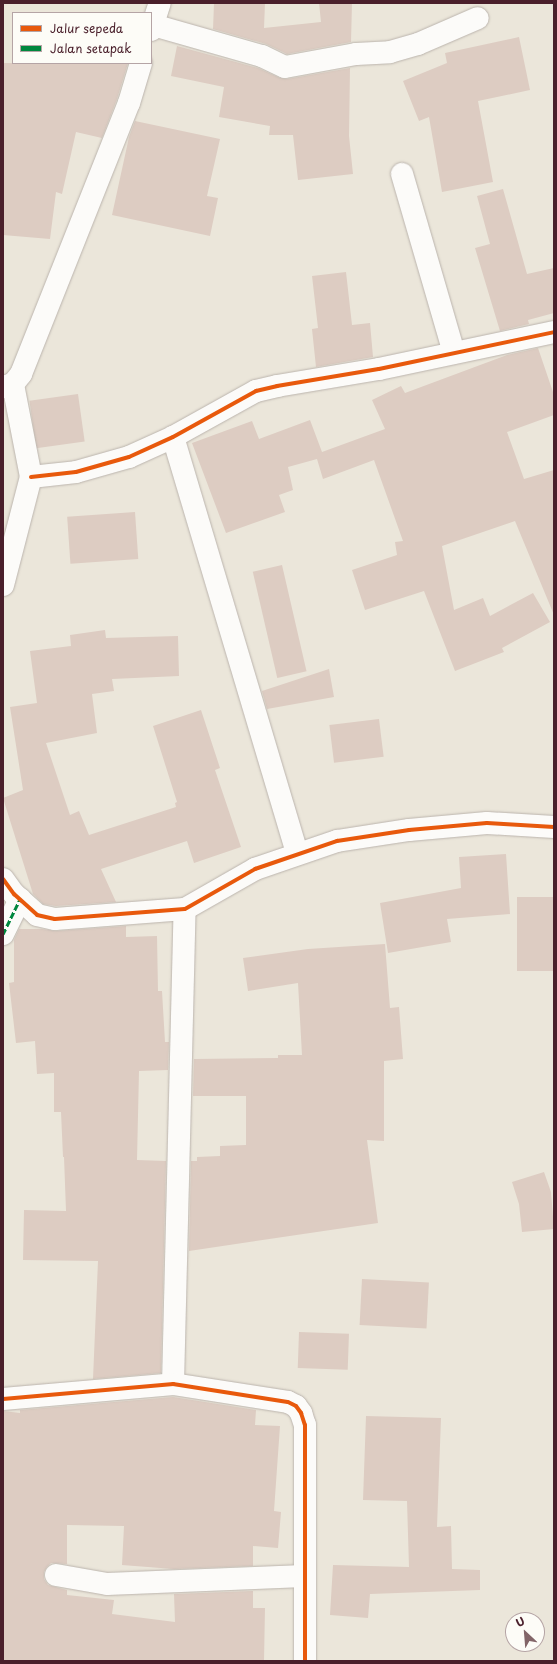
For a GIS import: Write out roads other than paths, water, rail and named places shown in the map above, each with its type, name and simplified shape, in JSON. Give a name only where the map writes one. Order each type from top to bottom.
[{"type":"street","points":[[160,3],[152,28],[262,56],[285,67],[356,54],[390,52],[418,44],[478,18]]},
{"type":"street","points":[[3,585],[30,477],[8,386],[21,374],[128,103],[141,64]]},
{"type":"street","points":[[402,174],[454,353]]},
{"type":"street","points":[[30,477],[76,472],[129,456],[173,437],[256,391],[277,386],[379,369],[554,332]]},
{"type":"street","points":[[173,437],[296,854]]},
{"type":"street","points":[[3,878],[14,894],[37,915],[55,919],[185,909],[255,869],[337,841],[409,830],[487,823],[554,827]]},
{"type":"street","points":[[3,934],[20,899]]},
{"type":"street","points":[[173,1384],[185,909]]},
{"type":"street","points":[[3,1399],[173,1384],[288,1402],[296,1406],[302,1413],[305,1425],[304,1661]]},
{"type":"street","points":[[56,1575],[107,1584],[304,1576]]}]
